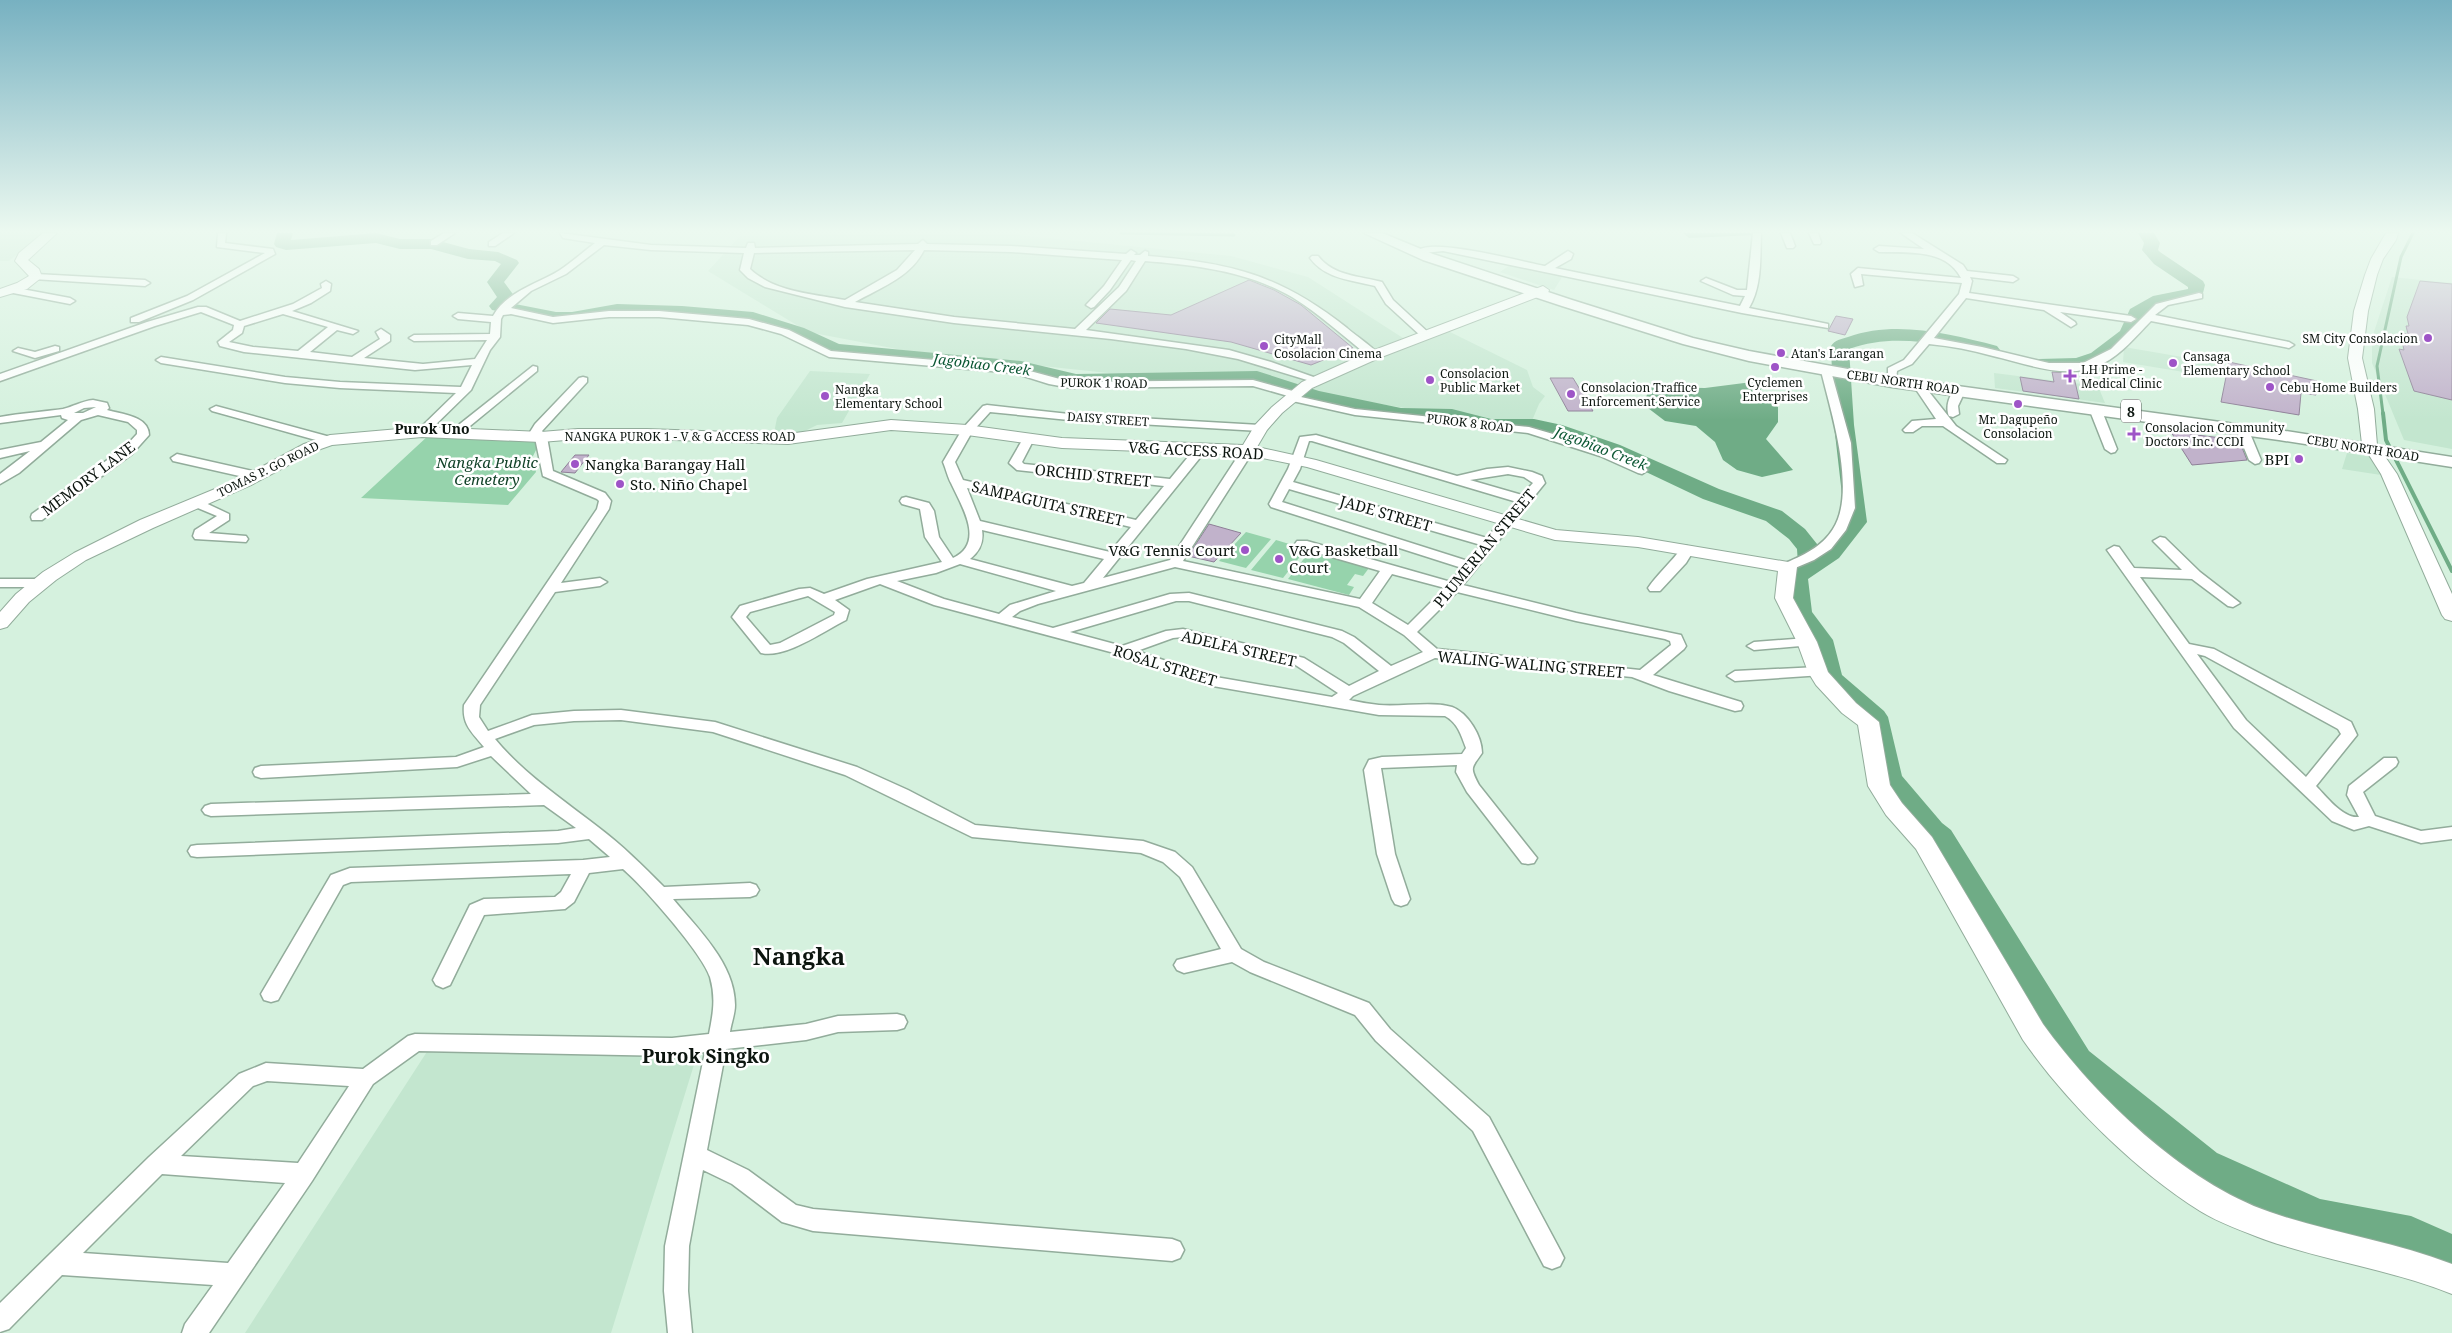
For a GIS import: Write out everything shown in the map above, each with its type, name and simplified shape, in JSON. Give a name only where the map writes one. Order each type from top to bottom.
[{"type":"main road","name":"CEBU NORTH ROAD","points":[[1550,295],[1688,341],[1748,356],[1959,391],[2242,431],[2376,447]]},
{"type":"main road","name":"CEBU NORTH ROAD","points":[[1853,373],[2452,457]]},
{"type":"main road","name":"CEBU NORTH ROAD","points":[[2407,452],[2452,462]]},
{"type":"street","points":[[30,295],[70,302]]},
{"type":"street","points":[[18,351],[31,355],[40,354],[181,302],[194,295]]},
{"type":"street","points":[[0,378],[151,324],[202,309],[239,324],[282,311],[319,295]]},
{"type":"street","points":[[422,432],[465,390],[486,349],[496,337],[501,312],[521,295]]},
{"type":"street","points":[[813,295],[938,320],[1075,330],[1216,351],[1247,358],[1308,385]]},
{"type":"street","points":[[825,295],[844,301],[855,295]]},
{"type":"street","points":[[1075,330],[1102,295]]},
{"type":"street","points":[[1075,330],[1116,295]]},
{"type":"street","points":[[1296,295],[1377,352]]},
{"type":"street","points":[[1385,295],[1389,302],[1424,334]]},
{"type":"street","points":[[1175,562],[1248,450],[1260,428],[1277,410],[1308,385],[1377,352],[1526,295]]},
{"type":"street","points":[[1672,295],[1824,326]]},
{"type":"street","points":[[1744,322],[1752,295]]},
{"type":"street","points":[[1892,377],[1892,370],[1908,362],[1964,295]]},
{"type":"street","points":[[1965,295],[2131,319]]},
{"type":"street","points":[[2366,295],[2361,311],[2354,358],[2376,447],[2452,615]]},
{"type":"street","points":[[1927,338],[2049,367],[2068,368],[2097,362],[2125,341],[2148,317],[2165,303],[2199,296]]},
{"type":"street","points":[[2038,306],[2055,312],[2071,324]]},
{"type":"street","points":[[282,311],[334,328],[353,332]]},
{"type":"street","name":"PUROK 1 ROAD","points":[[458,316],[511,311],[553,320],[609,314],[659,314],[749,322],[785,332],[829,354],[1015,370],[1053,382],[1071,384],[1253,383],[1308,385]]},
{"type":"street","points":[[2148,317],[2290,345]]},
{"type":"street","points":[[239,324],[238,331],[223,342],[224,344],[271,354],[300,354],[417,367],[480,361]]},
{"type":"street","points":[[300,354],[334,328]]},
{"type":"street","points":[[352,361],[385,341],[386,336],[381,332]]},
{"type":"street","points":[[414,338],[496,337]]},
{"type":"street","points":[[161,360],[285,380],[340,385],[465,390]]},
{"type":"street","points":[[454,433],[508,387],[533,369]]},
{"type":"street","points":[[1828,369],[1845,443],[1849,508],[1836,534],[1823,550],[1793,565],[1784,598],[1807,642],[1823,681],[1849,708],[1868,722],[1879,786],[1894,809],[1924,843],[1948,880],[2032,1032],[2050,1056],[2126,1135],[2171,1173],[2212,1202],[2265,1225],[2312,1240],[2419,1266],[2452,1279]]},
{"type":"street","points":[[583,380],[536,430],[541,437],[547,473],[601,496],[606,501],[599,517],[472,705],[471,717],[474,724],[504,761],[548,799],[593,832],[625,862],[633,867],[660,895],[704,950],[719,975],[725,1005],[677,1246],[676,1291],[680,1333]]},
{"type":"street","name":"PUROK 8 ROAD","points":[[1308,385],[1356,412],[1444,420],[1564,435],[1642,470]]},
{"type":"street","points":[[1918,385],[1950,418],[1957,433],[1991,452],[2001,460]]},
{"type":"street","points":[[1950,418],[1952,406],[1959,391]]},
{"type":"street","name":"MEMORY LANE","points":[[37,517],[128,451],[143,435],[143,429],[132,420],[99,412],[103,406],[97,404],[84,405],[73,415]]},
{"type":"street","name":"DAISY STREET","points":[[975,524],[949,462],[967,430],[984,409],[992,407],[1069,417],[1260,428]]},
{"type":"street","points":[[216,409],[330,440]]},
{"type":"street","points":[[2096,410],[2111,449]]},
{"type":"street","points":[[0,420],[50,412],[73,415]]},
{"type":"street","points":[[0,480],[16,470],[45,445],[73,415]]},
{"type":"street","points":[[1909,430],[1913,424],[1918,422],[1950,418]]},
{"type":"street","name":"NANGKA PUROK 1 - V & G ACCESS ROAD","points":[[422,432],[541,437],[569,434],[647,434],[788,439],[891,425],[967,430]]},
{"type":"street","name":"V&G ACCESS ROAD","points":[[967,430],[1062,443],[1248,450],[1296,459],[1555,535],[1638,542],[1793,565]]},
{"type":"street","points":[[2242,431],[2255,460]]},
{"type":"street","name":"TOMAS P. GO ROAD","points":[[0,623],[10,610],[43,583],[93,548],[257,476],[318,444],[330,440],[422,432]]},
{"type":"street","name":"ORCHID STREET","points":[[1028,438],[1015,463],[1021,467],[1172,483]]},
{"type":"street","points":[[1470,566],[1278,506],[1274,502],[1294,469],[1304,439],[1312,438],[1524,500]]},
{"type":"street","points":[[0,454],[45,445]]},
{"type":"street","points":[[1090,585],[1201,449]]},
{"type":"street","points":[[177,458],[257,476]]},
{"type":"street","name":"PLUMERIAN STREET","points":[[1409,632],[1453,588],[1539,483],[1538,479],[1532,476],[1493,470],[1457,480]]},
{"type":"street","name":"SAMPAGUITA STREET","points":[[956,482],[1140,525]]},
{"type":"street","name":"JADE STREET","points":[[1285,484],[1488,543]]},
{"type":"street","points":[[906,501],[925,506],[928,511],[932,537],[955,562],[1070,590]]},
{"type":"street","points":[[197,503],[223,514],[224,517],[200,533],[200,536],[241,539]]},
{"type":"street","points":[[825,599],[842,610],[841,617],[784,647],[773,650],[766,650],[739,618],[745,609],[799,593],[810,592],[825,599],[882,580],[955,562],[972,550],[976,542],[975,524],[1113,557]]},
{"type":"street","points":[[2160,540],[2195,575],[2232,603]]},
{"type":"street","points":[[1302,544],[1453,588],[1600,624],[1669,635],[1676,638],[1678,646],[1642,676]]},
{"type":"street","points":[[1655,588],[1687,550]]},
{"type":"street","points":[[2114,550],[2128,572],[2240,724],[2346,822],[2354,824],[2370,820],[2421,837],[2452,833]]},
{"type":"street","points":[[1000,620],[1016,608],[1070,590],[1175,562],[1364,604],[1409,632],[1433,653]]},
{"type":"street","points":[[1364,604],[1388,569]]},
{"type":"street","points":[[2128,572],[2195,575]]},
{"type":"street","name":"ROSAL STREET","points":[[882,580],[939,602],[1123,652],[1207,680],[1379,710],[1447,711],[1461,719],[1474,748],[1474,753],[1466,759]]},
{"type":"street","points":[[550,588],[600,582]]},
{"type":"street","points":[[0,583],[43,583]]},
{"type":"street","points":[[1054,632],[1175,597],[1188,596],[1337,634],[1349,640],[1389,672]]},
{"type":"street","name":"ADELFA STREET","points":[[1123,652],[1171,634],[1183,633],[1299,661],[1348,693]]},
{"type":"street","points":[[1754,646],[1807,642]]},
{"type":"street","points":[[2184,647],[2209,652],[2345,726],[2349,735],[2308,786]]},
{"type":"street","name":"WALING-WALING STREET","points":[[1334,703],[1348,693],[1389,672],[1433,653],[1642,676],[1674,688],[1735,706]]},
{"type":"street","points":[[1734,676],[1818,672]]},
{"type":"street","points":[[261,772],[456,762],[532,720],[574,716],[621,715],[715,727],[851,771],[902,794],[972,831],[1143,847],[1169,857],[1186,872],[1234,954],[1257,967],[1362,1009],[1383,1035],[1430,1080],[1481,1124],[1552,1258]]},
{"type":"street","points":[[1401,899],[1386,854],[1372,770],[1375,764],[1382,762],[1466,759],[1464,772],[1473,788],[1528,858]]},
{"type":"street","points":[[2370,820],[2355,795],[2355,790],[2390,762]]},
{"type":"street","points":[[211,810],[548,799]]},
{"type":"street","points":[[197,851],[558,837],[593,832]]},
{"type":"street","points":[[271,994],[337,880],[350,875],[583,867],[625,862]]},
{"type":"street","points":[[443,980],[476,910],[484,906],[559,904],[568,897],[583,867]]},
{"type":"street","points":[[660,895],[672,892],[750,890]]},
{"type":"street","points":[[1184,965],[1234,954]]},
{"type":"street","points":[[194,1333],[304,1174],[366,1078],[415,1042],[672,1047],[718,1040],[806,1032],[838,1024],[897,1022]]},
{"type":"street","points":[[0,1320],[235,1089],[255,1076],[266,1072],[366,1078]]},
{"type":"street","points":[[694,1154],[740,1177],[790,1214],[813,1220],[1172,1250]]},
{"type":"street","points":[[157,1164],[304,1174]]},
{"type":"street","points":[[57,1263],[235,1275]]},
{"type":"shaded area","points":[[748,295],[1336,295],[1403,338],[1298,385],[1259,373],[1137,376],[918,353],[808,332]]},
{"type":"shaded area","name":"SM City Consolacion","points":[[2386,295],[2452,295],[2452,449],[2404,440],[2372,363],[2372,338]]},
{"type":"shaded area","name":"Consolacion Public Market","points":[[1448,331],[1527,370],[1533,387],[1545,396],[1539,404],[1531,423],[1478,420],[1307,392],[1343,373]]},
{"type":"shaded area","name":"Cansaga Elementary School","points":[[2124,347],[2223,364],[2220,378],[2123,362]]},
{"type":"shaded area","name":"Nangka Elementary School","points":[[810,371],[870,374],[842,423],[817,425],[803,432],[774,433],[777,418]]},
{"type":"shaded area","points":[[1994,373],[2098,386],[2105,403],[1995,388]]},
{"type":"shaded area","points":[[1752,382],[1765,383],[1760,391],[1778,407],[1778,422],[1766,439],[1793,470],[1762,477],[1737,470],[1723,460],[1715,442],[1696,426],[1665,421],[1644,405],[1649,387],[1705,388]]},
{"type":"shaded area","points":[[2347,453],[2371,457],[2381,475],[2342,469]]},
{"type":"shaded area","points":[[430,1047],[697,1055],[611,1333],[245,1333]]},
{"type":"green space","name":"Nangka Public Cemetery","points":[[429,435],[535,439],[539,444],[532,458],[536,472],[508,505],[361,498]]},
{"type":"green space","name":"V&G Tennis Court","points":[[1246,532],[1271,539],[1246,568],[1219,561]]},
{"type":"green space","name":"V&G Basketball Court","points":[[1276,540],[1306,549],[1283,578],[1251,570]]},
{"type":"green space","points":[[1310,551],[1369,568],[1363,576],[1355,574],[1347,585],[1354,587],[1349,595],[1288,579]]},
{"type":"building","points":[[1215,295],[1283,295],[1301,305],[1353,348],[1311,365],[1231,342],[1096,323],[1110,309],[1171,315]]},
{"type":"building","name":"SM City Consolacion","points":[[2415,295],[2452,295],[2452,400],[2414,391],[2399,349],[2404,350],[2403,333],[2408,334],[2406,326],[2409,326],[2407,317]]},
{"type":"building","points":[[1836,316],[1853,319],[1845,335],[1828,331]]},
{"type":"building","name":"Cebu Home Builders","points":[[2229,362],[2317,381],[2316,395],[2301,393],[2299,415],[2221,402]]},
{"type":"building","points":[[2052,372],[2073,373],[2079,399],[2023,391],[2020,377],[2054,382]]},
{"type":"building","name":"Consolacion Traffice Enforcement Service","points":[[1550,378],[1573,378],[1593,411],[1568,411]]},
{"type":"building","points":[[2171,432],[2239,440],[2247,460],[2192,465]]},
{"type":"building","name":"Nangka Barangay Hall","points":[[575,455],[589,455],[575,473],[561,472]]},
{"type":"building","points":[[1209,524],[1241,533],[1214,562],[1188,556]]},
{"type":"waterway","name":"Jagobiao Creek","points":[[505,295],[506,297],[498,306],[501,308],[556,317],[572,317],[617,309],[682,311],[753,317],[798,332],[835,349],[1021,367],[1076,380],[1257,377],[1314,396],[1401,414],[1452,415],[1491,425],[1534,425],[1555,429],[1613,449],[1711,494],[1774,516],[1797,534],[1809,548],[1810,567]]},
{"type":"waterway","points":[[2046,363],[2077,364],[2098,357],[2128,334],[2136,313],[2159,300],[2184,295]]},
{"type":"waterway","points":[[2383,414],[2377,366],[2393,295]]},
{"type":"waterway","points":[[1810,567],[1831,553],[1856,522],[1844,425],[1840,346],[1859,339],[1896,335],[1935,338],[1991,350]]},
{"type":"waterway","points":[[2383,413],[2386,440],[2452,571]]},
{"type":"waterway","points":[[1810,567],[1796,576],[1800,612],[1820,640],[1830,678],[1874,717],[1888,779],[1931,831],[1940,838],[2076,1062],[2203,1165],[2317,1217],[2411,1235],[2452,1254]]},
{"type":"place","name":"SM City Consolacion","points":[[2428,338]]},
{"type":"place","name":"CityMall Cosolacion Cinema","points":[[1264,346]]},
{"type":"place","name":"Atan's Larangan","points":[[1781,353]]},
{"type":"place","name":"Cansaga Elementary School","points":[[2173,363]]},
{"type":"place","name":"Cyclemen Enterprises","points":[[1775,367]]},
{"type":"place","name":"LH Prime - Medical Clinic","points":[[2070,376]]},
{"type":"place","name":"Consolacion Public Market","points":[[1430,380]]},
{"type":"place","name":"Cebu Home Builders","points":[[2270,387]]},
{"type":"place","name":"Consolacion Traffice Enforcement Service","points":[[1571,394]]},
{"type":"place","name":"Nangka Elementary School","points":[[825,396]]},
{"type":"place","name":"Mr. Dagupeño Consolacion","points":[[2018,404]]},
{"type":"place","name":"Consolacion Community Doctors Inc. CCDI","points":[[2134,434]]},
{"type":"place","name":"BPI","points":[[2299,459]]},
{"type":"place","name":"Nangka Barangay Hall","points":[[575,464]]},
{"type":"place","name":"Sto. Niño Chapel","points":[[620,484]]},
{"type":"place","name":"V&G Tennis Court","points":[[1245,550]]},
{"type":"place","name":"V&G Basketball Court","points":[[1279,559]]},
{"type":"district","name":"Purok Uno","points":[[432,428]]},
{"type":"district","name":"Nangka","points":[[799,955]]},
{"type":"district","name":"Purok Singko","points":[[706,1056]]}]
